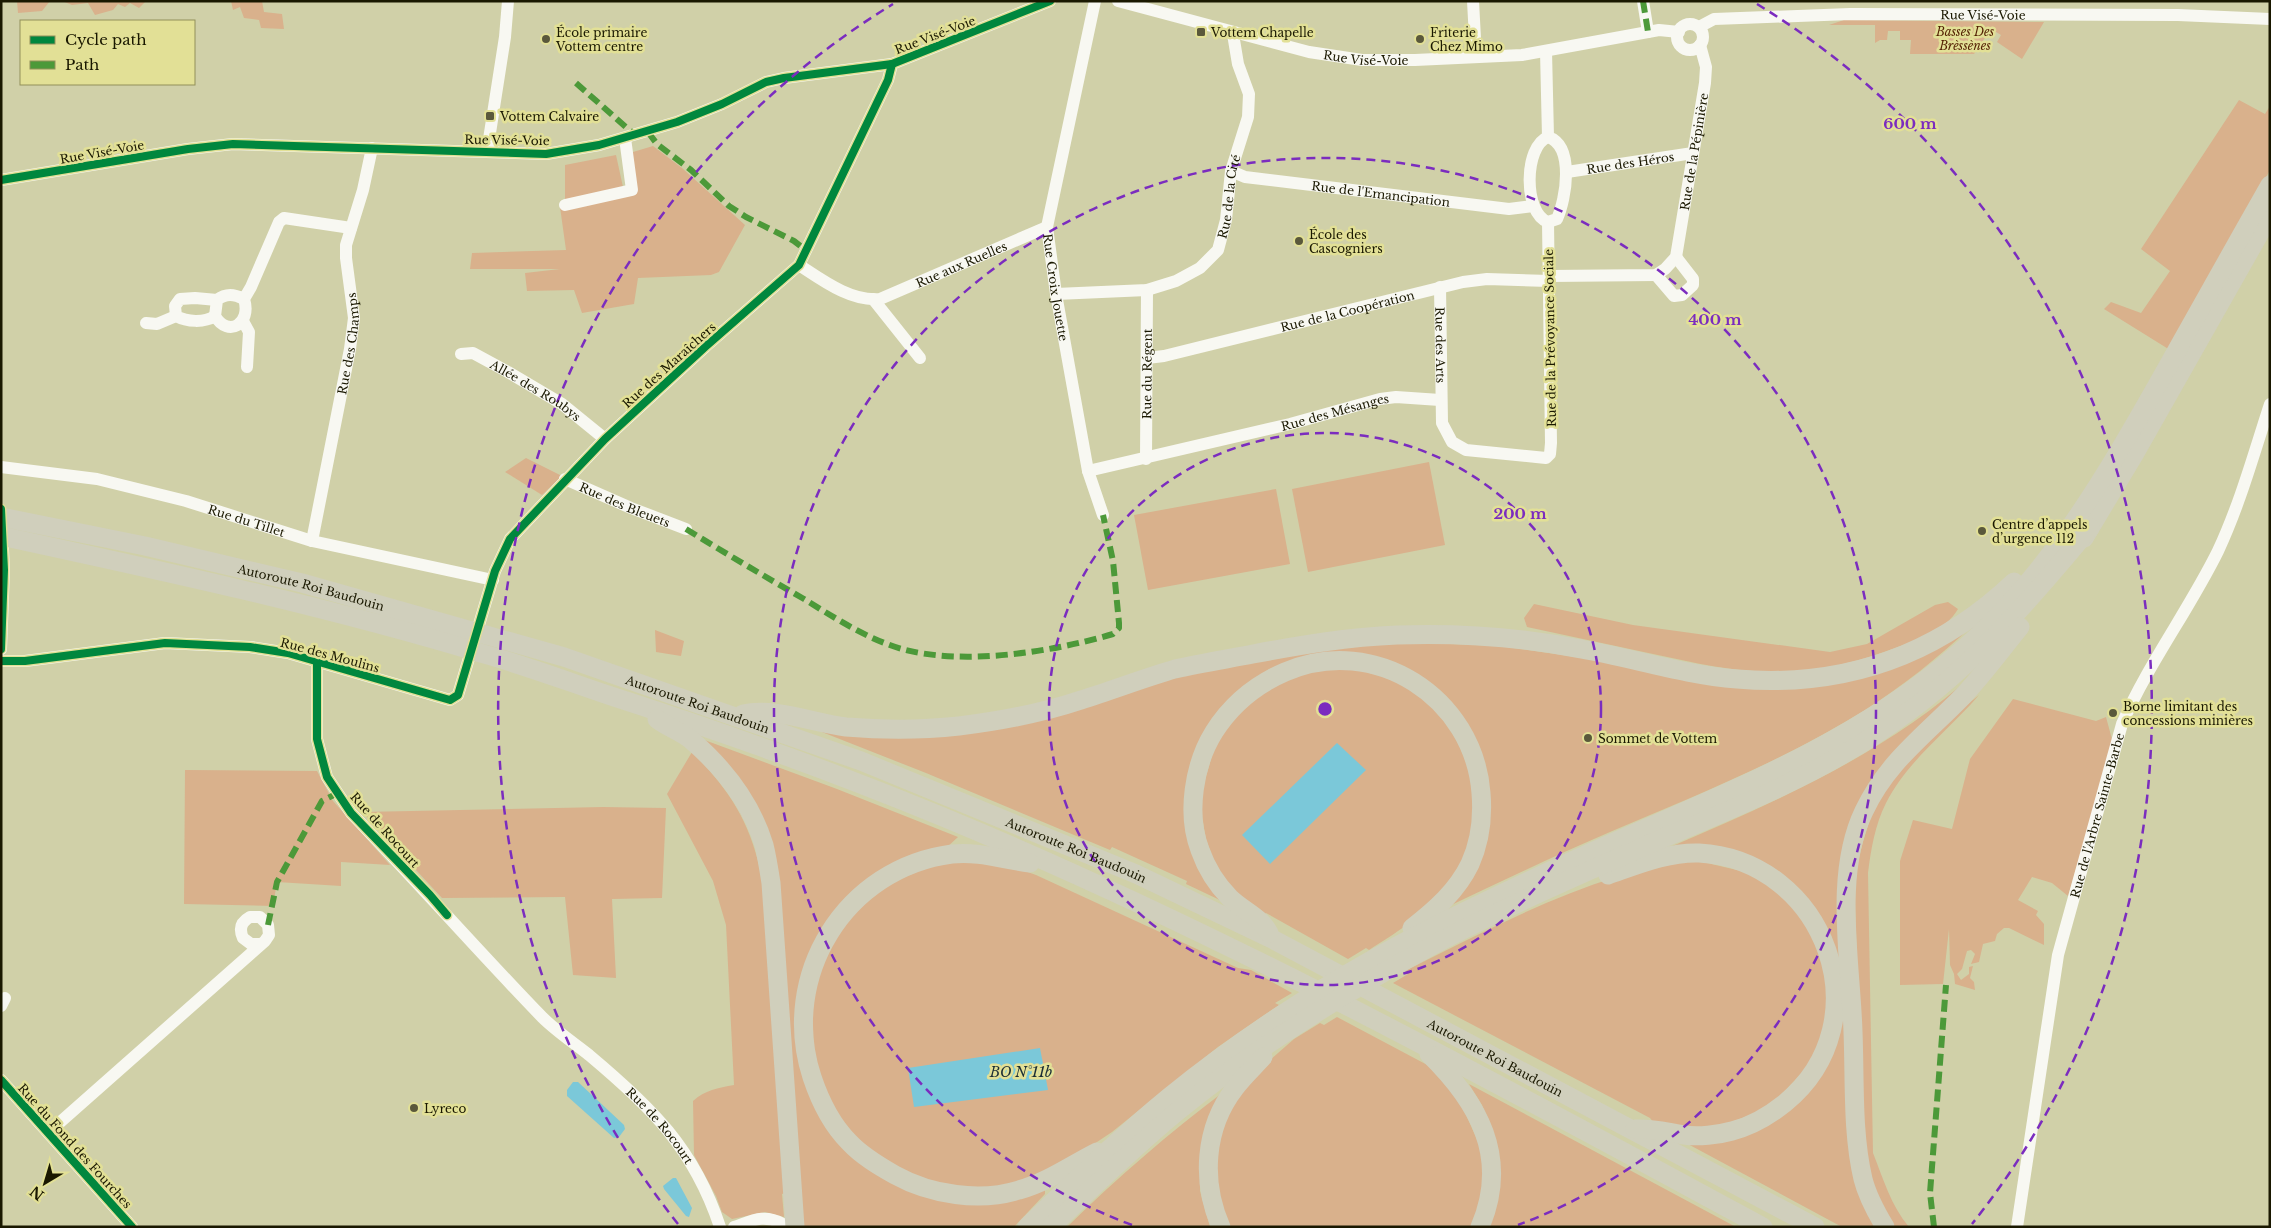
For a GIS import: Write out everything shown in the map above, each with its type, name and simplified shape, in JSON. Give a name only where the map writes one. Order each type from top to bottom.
[{"type":"highway","points":[[1027,1227],[1120,1139],[1169,1097],[1288,1009],[1401,943],[1499,895],[1732,791],[1829,744],[1874,717],[1917,687],[1957,655],[2014,598],[2052,552],[2093,494],[2127,439],[2270,185]]},
{"type":"highway","points":[[1885,1227],[1863,1180],[1857,1146],[1852,1002],[1846,908],[1848,871],[1854,841],[1863,812],[1891,767],[1963,695],[2003,648],[2073,558],[2270,215]]},
{"type":"highway","name":"Autoroute Roi Baudouin","points":[[1,517],[145,546],[302,584],[564,657],[861,760],[1109,863],[1274,940],[1814,1227]]},
{"type":"highway","points":[[1051,1227],[1178,1110],[1236,1066],[1308,1018],[1396,965],[1558,885],[1788,784],[1882,731],[1970,662],[2013,620],[2090,528]]},
{"type":"highway","name":"Autoroute Roi Baudouin","points":[[1,536],[296,603],[484,654],[783,754],[941,816],[1059,867]]},
{"type":"highway","points":[[737,716],[758,711],[847,727],[957,726],[1011,718],[1078,702],[1175,669],[1353,637],[1402,635],[1465,635],[1526,640],[1580,648],[1684,671],[1737,679],[1784,680],[1830,678],[1862,671],[1901,657],[1954,630],[2001,594],[2032,565],[2052,552]]},
{"type":"highway","points":[[1274,940],[1265,925],[1230,898],[1213,878],[1199,849],[1194,822],[1196,778],[1205,750],[1217,728],[1230,710],[1255,688],[1297,667],[1320,661],[1353,661],[1379,666],[1406,677],[1431,695],[1455,719],[1472,748],[1480,778],[1482,807],[1480,835],[1470,863],[1455,889],[1431,913],[1410,928],[1401,943]]},
{"type":"highway","points":[[641,705],[660,721],[688,738],[715,762],[752,814],[764,845],[771,883],[789,1225]]},
{"type":"highway","points":[[1558,885],[1585,883],[1636,865],[1676,854],[1698,853],[1725,856],[1784,884],[1820,930],[1828,951],[1835,978],[1834,1020],[1826,1045],[1813,1073],[1796,1094],[1766,1117],[1733,1131],[1685,1136],[1655,1128],[1631,1129]]},
{"type":"highway","points":[[1120,1139],[1051,1178],[1018,1190],[961,1195],[931,1191],[906,1182],[877,1165],[849,1142],[829,1115],[816,1091],[806,1060],[802,1033],[804,1002],[810,972],[827,936],[847,908],[874,885],[893,874],[927,859],[953,854],[984,854],[1059,867],[1258,960],[1414,1039],[1763,1227]]},
{"type":"highway","points":[[1221,1227],[1209,1195],[1207,1170],[1208,1153],[1215,1128],[1224,1106],[1234,1089],[1289,1031]]},
{"type":"highway","points":[[1414,1039],[1450,1074],[1474,1106],[1488,1142],[1491,1184],[1480,1227]]},
{"type":"street","points":[[488,152],[505,37],[508,1]]},
{"type":"street","name":"Rue Visé-Voie","points":[[1,180],[188,149],[233,144],[546,154],[599,145],[686,118],[766,82],[892,64],[1050,1]]},
{"type":"street","name":"Rue Croix Jouette","points":[[1096,1],[1047,227],[1056,294],[1088,471],[1103,515]]},
{"type":"street","name":"Rue Visé-Voie","points":[[1118,1],[1233,34],[1309,52],[1362,60],[1522,55],[1648,32],[1667,30],[1679,32],[1687,24],[1699,27],[1714,19],[1850,14],[2168,15],[2270,18]]},
{"type":"street","points":[[1473,1],[1476,57]]},
{"type":"street","points":[[1643,1],[1648,32]]},
{"type":"street","points":[[1679,32],[1678,39],[1682,47],[1691,49],[1700,45],[1703,35],[1699,27]]},
{"type":"street","name":"Rue de la Cité","points":[[1056,294],[1147,290],[1176,280],[1200,268],[1218,250],[1226,220],[1231,171],[1248,117],[1249,94],[1238,64],[1233,34]]},
{"type":"street","name":"Rue de la Pépinière","points":[[1676,257],[1706,83],[1706,68],[1700,45]]},
{"type":"street","points":[[1546,51],[1548,137]]},
{"type":"street","name":"Rue des Maraîchers","points":[[462,683],[493,580],[510,539],[565,478],[605,439],[705,347],[799,265],[888,80],[892,64]]},
{"type":"street","points":[[1548,137],[1555,141],[1560,148],[1567,172],[1560,212],[1557,219],[1548,222],[1537,216],[1530,188],[1531,164],[1537,144],[1548,137]]},
{"type":"street","points":[[565,205],[632,190],[625,138]]},
{"type":"street","name":"Rue des Champs","points":[[312,541],[354,318],[346,245],[363,190],[372,148]]},
{"type":"street","name":"Rue des Héros","points":[[1567,172],[1693,153]]},
{"type":"street","name":"Rue de l'Emancipation","points":[[1231,171],[1246,177],[1509,209],[1533,206]]},
{"type":"street","points":[[217,300],[215,316],[218,322],[228,327],[237,326],[243,322],[246,314],[244,300],[251,288],[278,222],[284,218],[351,228]]},
{"type":"street","name":"Rue de la Prévoyance Sociale","points":[[1440,400],[1443,428],[1452,442],[1460,447],[1482,452],[1537,458],[1546,458],[1550,454],[1548,222]]},
{"type":"street","name":"Rue aux Ruelles","points":[[873,299],[880,299],[1047,227]]},
{"type":"street","points":[[1676,257],[1693,279],[1692,285],[1682,295],[1674,296],[1656,275],[1665,269],[1676,257]]},
{"type":"street","points":[[799,265],[826,283],[873,299],[920,358]]},
{"type":"street","name":"Rue de la Coopération","points":[[1147,358],[1164,356],[1477,279],[1656,275]]},
{"type":"street","name":"Rue des Arts","points":[[1440,287],[1440,400]]},
{"type":"street","name":"Rue du Régent","points":[[1146,458],[1147,290]]},
{"type":"street","points":[[176,316],[175,306],[180,299],[217,300],[227,294],[237,295],[244,300]]},
{"type":"street","points":[[146,323],[157,324],[176,316],[184,320],[208,320],[215,316]]},
{"type":"street","points":[[243,322],[249,332],[247,368]]},
{"type":"street","name":"Allée des Roubys","points":[[461,354],[473,353],[516,376],[562,404],[605,439]]},
{"type":"street","name":"Rue des Mésanges","points":[[1088,471],[1309,420],[1380,399],[1396,397],[1440,400]]},
{"type":"street","name":"Rue de l'Arbre Sainte-Barbe","points":[[2017,1227],[2058,955],[2122,724],[2134,697],[2217,552],[2246,479],[2270,404]]},
{"type":"street","name":"Rue du Tillet","points":[[1,467],[97,479],[186,501],[312,541],[493,580]]},
{"type":"street","name":"Rue des Bleuets","points":[[565,478],[631,508],[686,529]]},
{"type":"street","points":[[1,509],[4,570],[1,649]]},
{"type":"street","name":"Rue des Moulins","points":[[1,661],[25,660],[165,643],[250,647],[288,653],[450,700],[458,695],[462,683]]},
{"type":"street","name":"Rue de Rocourt","points":[[317,662],[317,739],[327,777],[351,813],[545,1019],[634,1093],[663,1123],[679,1142],[690,1162],[715,1210],[720,1227]]},
{"type":"street","name":"Rue du Fond des Fourches","points":[[49,1132],[260,944]]},
{"type":"street","name":"Rue du Fond des Fourches","points":[[1,1080],[132,1227]]},
{"type":"street","points":[[734,1227],[762,1218],[770,1218],[789,1225]]},
{"type":"green space","points":[[17,1],[50,1],[42,11],[18,13]]},
{"type":"green space","points":[[62,1],[146,1],[139,8],[130,3],[125,7],[118,4],[113,10],[95,15],[88,3],[72,5]]},
{"type":"green space","points":[[231,1],[262,1],[264,12],[282,14],[284,29],[261,28],[259,20],[244,18],[240,7],[233,10]]},
{"type":"green space","name":"Basses Des Brèssènes","points":[[1844,20],[2044,22],[2022,59],[1997,42],[2001,35],[1991,29],[1974,54],[1910,54],[1911,40],[1900,40],[1900,31],[1888,31],[1887,40],[1880,40],[1875,43],[1875,25],[1829,25]]},
{"type":"green space","points":[[2239,100],[2265,114],[2270,106],[2270,170],[2170,350],[2104,309],[2111,302],[2141,313],[2170,271],[2141,249]]},
{"type":"green space","points":[[653,146],[682,168],[745,225],[719,272],[711,275],[638,278],[634,304],[582,313],[574,290],[527,291],[525,273],[560,269],[470,269],[472,253],[566,250],[560,207],[565,205],[565,165],[616,155],[623,187],[632,190],[633,152]]},
{"type":"green space","points":[[526,458],[562,476],[542,495],[505,472]]},
{"type":"green space","points":[[1429,462],[1445,545],[1308,572],[1292,489]]},
{"type":"green space","points":[[1276,489],[1290,564],[1148,590],[1134,515]]},
{"type":"green space","points":[[1948,602],[1958,609],[1953,616],[1939,628],[1921,638],[1852,662],[1822,669],[1792,672],[1761,672],[1684,661],[1527,627],[1524,618],[1534,604],[1633,625],[1830,652],[1867,644],[1935,605]]},
{"type":"green space","points":[[1972,626],[1934,660],[1893,691],[1865,710],[1804,745],[1740,776],[1568,850],[1445,908],[1488,784],[1419,676],[1294,661],[1269,669],[1250,682],[1188,798],[1224,902],[1186,884],[1187,881],[1112,847],[1110,850],[926,773],[799,723],[912,732],[1174,674],[1361,644],[1425,643],[1500,646],[1792,688]]},
{"type":"green space","points":[[655,630],[684,641],[681,656],[656,652]]},
{"type":"green space","points":[[1346,668],[1368,672],[1399,683],[1426,701],[1443,719],[1456,739],[1466,762],[1472,785],[1473,809],[1471,833],[1464,856],[1452,878],[1434,901],[1404,927],[1369,950],[1366,948],[1348,959],[1266,913],[1263,916],[1229,887],[1214,862],[1206,839],[1202,817],[1201,794],[1215,745],[1227,726],[1266,688],[1318,669]]},
{"type":"green space","points":[[1975,673],[1952,698],[1849,842],[1852,1143],[1878,1227],[1842,1227],[1686,1143],[1712,1142],[1822,1069],[1833,944],[1822,919],[1808,900],[1789,881],[1668,848],[1790,793],[1867,752],[1941,702]]},
{"type":"green space","points":[[1979,695],[1917,759],[1895,787],[1879,820],[1868,873],[1873,1153],[1892,1201],[1909,1227],[1891,1227],[1880,1207],[1864,1150],[1855,905],[1856,869],[1870,819],[1888,782],[1945,723]]},
{"type":"green space","points":[[2013,699],[2096,721],[2106,717],[2113,743],[2068,896],[2052,883],[2032,877],[2018,900],[2038,911],[2036,915],[2044,924],[2044,945],[2009,928],[2004,928],[1997,934],[1995,941],[1983,944],[1979,962],[1971,964],[1975,954],[1971,950],[1967,951],[1962,969],[1957,974],[1961,980],[1969,974],[1969,967],[1973,966],[1970,978],[1974,982],[1975,990],[1955,984],[1954,974],[1950,965],[1949,929],[1943,984],[1900,985],[1900,861],[1913,820],[1952,829],[1970,759]]},
{"type":"green space","points":[[699,738],[837,789],[958,837],[945,849],[880,873],[804,971],[813,1095],[903,1184],[1045,1190],[1045,1194],[1014,1227],[803,1227],[774,874]]},
{"type":"green space","points":[[692,752],[706,766],[738,809],[752,841],[762,878],[785,1193],[782,1194],[784,1217],[765,1212],[732,1219],[722,1212],[716,1196],[694,1155],[693,1101],[717,1088],[734,1085],[726,925],[713,881],[667,794]]},
{"type":"green space","points":[[185,770],[317,771],[333,801],[390,865],[341,862],[341,886],[277,882],[273,906],[184,904]]},
{"type":"green space","points":[[603,807],[666,808],[662,898],[612,899],[616,978],[573,975],[565,897],[442,898],[362,812]]},
{"type":"green space","points":[[1686,858],[1758,875],[1804,916],[1828,977],[1827,1021],[1811,1063],[1769,1108],[1710,1130],[1654,1123],[1650,1118],[1393,983],[1408,974],[1405,971],[1482,932],[1535,908],[1616,877]]},
{"type":"green space","points":[[952,862],[1006,864],[1036,875],[1238,968],[1251,970],[1292,993],[1275,1003],[1279,1005],[1218,1047],[1112,1132],[1049,1171],[1006,1185],[981,1188],[958,1188],[912,1176],[865,1146],[844,1124],[829,1102],[814,1059],[812,999],[818,974],[842,926],[882,887],[926,868]]},
{"type":"green space","points":[[1337,1017],[1433,1068],[1457,1094],[1482,1151],[1484,1172],[1482,1198],[1473,1227],[1224,1227],[1213,1181],[1221,1124],[1253,1075],[1294,1039],[1320,1023],[1324,1025]]},
{"type":"green space","points":[[1469,1084],[1736,1227],[1489,1227],[1496,1141],[1482,1105]]},
{"type":"green space","points":[[1226,1090],[1201,1153],[1200,1191],[1210,1227],[1067,1227],[1144,1156]]},
{"type":"water","points":[[1337,743],[1366,770],[1270,864],[1242,835]]},
{"type":"water","name":"BO N°11b","points":[[1040,1048],[1048,1090],[914,1107],[908,1068]]},
{"type":"water","points":[[573,1082],[578,1082],[624,1125],[625,1129],[619,1137],[614,1138],[567,1096],[567,1090]]},
{"type":"water","points":[[673,1178],[676,1178],[692,1208],[689,1217],[686,1216],[664,1189],[663,1186]]},
{"type":"marked path","points":[[1643,1],[1648,32]]},
{"type":"marked path","points":[[576,83],[635,135]]},
{"type":"marked path","points":[[648,132],[657,144],[691,170],[729,206],[746,217],[794,241],[807,251]]},
{"type":"marked path","points":[[686,529],[839,621],[876,640],[902,649],[926,654],[980,656],[1008,655],[1089,641],[1113,634],[1119,628],[1113,561],[1103,515]]},
{"type":"marked path","points":[[268,925],[277,882],[322,801],[338,793]]},
{"type":"marked path","points":[[1934,1227],[1930,1193],[1946,985]]},
{"type":"cycle path","points":[[1,180],[188,149],[233,144],[546,154],[599,145],[677,122],[722,104],[766,82],[892,64],[1050,1]]},
{"type":"cycle path","points":[[1,661],[25,661],[165,643],[250,647],[288,653],[450,700],[458,695],[495,571],[510,539],[605,439],[705,347],[799,265],[888,80],[892,64]]},
{"type":"cycle path","points":[[1,509],[4,570],[1,649]]},
{"type":"cycle path","points":[[317,662],[317,739],[327,777],[351,813],[447,915]]},
{"type":"cycle path","points":[[1,1080],[132,1227]]},
{"type":"place","name":"Vottem Chapelle","points":[[1201,32]]},
{"type":"place","name":"École primaire Vottem centre","points":[[546,39]]},
{"type":"place","name":"Friterie Chez Mimo","points":[[1420,39]]},
{"type":"place","name":"Vottem Calvaire","points":[[490,116]]},
{"type":"place","name":"École des Cascogniers","points":[[1299,241]]},
{"type":"place","name":"Centre d’appels d’urgence 112","points":[[1982,531]]},
{"type":"place","name":"Borne limitant des concessions minières","points":[[2113,713]]},
{"type":"place","name":"Sommet de Vottem","points":[[1588,738]]},
{"type":"place","name":"Lyreco","points":[[414,1108]]}]
